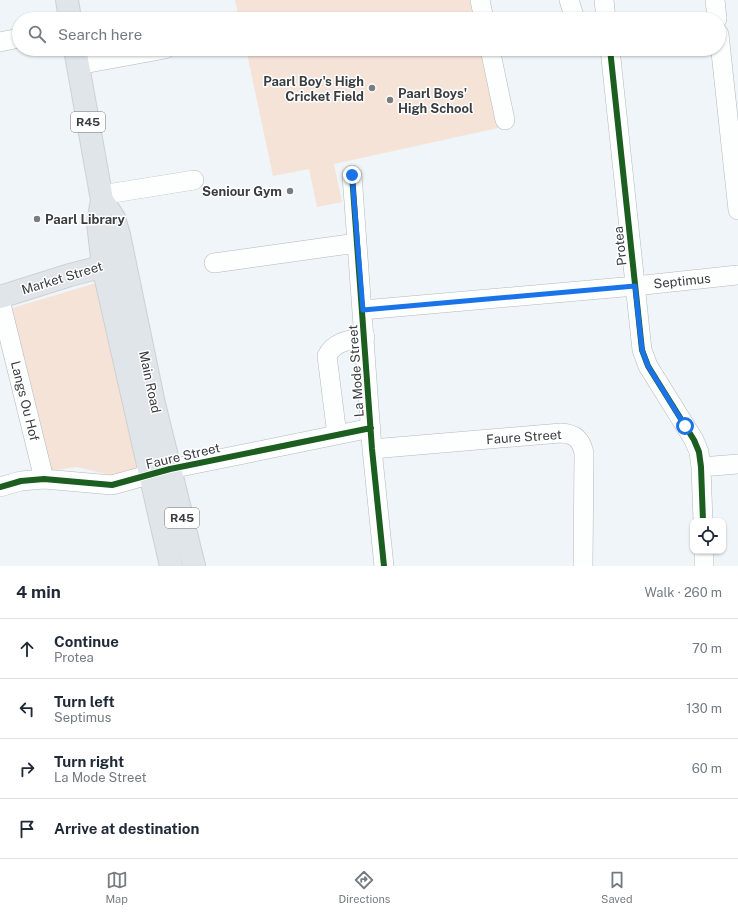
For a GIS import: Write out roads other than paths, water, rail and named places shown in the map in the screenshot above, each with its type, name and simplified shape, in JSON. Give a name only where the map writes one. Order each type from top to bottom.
[{"type":"main road","points":[[67,0],[69,12]]},
{"type":"main road","name":"Main Road","points":[[77,57],[102,198],[98,223],[103,266],[160,472],[194,566]]},
{"type":"main road","name":"Main Road","points":[[102,198],[114,218],[125,260],[154,404],[171,566]]},
{"type":"main road","name":"Market Street","points":[[0,299],[125,260]]},
{"type":"street","points":[[480,0],[483,12]]},
{"type":"street","points":[[569,0],[572,12]]},
{"type":"street","points":[[604,0],[605,12]]},
{"type":"street","points":[[715,0],[716,12]]},
{"type":"street","points":[[0,42],[12,39]]},
{"type":"street","points":[[77,57],[88,56]]},
{"type":"street","points":[[491,56],[504,120]]},
{"type":"street","name":"Protea","points":[[611,56],[642,350],[648,366],[694,440],[699,452],[703,518]]},
{"type":"street","points":[[721,56],[738,210]]},
{"type":"street","name":"La Mode Street","points":[[352,175],[372,449],[384,566]]},
{"type":"street","points":[[102,198],[194,180]]},
{"type":"street","points":[[214,263],[357,243]]},
{"type":"street","name":"Septimus","points":[[363,310],[635,286],[738,275]]},
{"type":"street","name":"Langs Ou Hof","points":[[0,299],[44,479]]},
{"type":"street","points":[[337,435],[327,356],[333,347],[338,344],[365,337]]},
{"type":"street","name":"Faure Street","points":[[0,487],[21,481],[44,479],[112,485],[160,472],[371,428]]},
{"type":"street","name":"Faure Street","points":[[372,449],[561,433],[573,434],[579,439],[584,453],[583,561]]},
{"type":"street","points":[[701,468],[738,464]]},
{"type":"street","points":[[704,554],[704,566]]},
{"type":"place","name":"Paarl Boy's High Cricket Field","points":[[372,88]]},
{"type":"place","name":"Paarl Boys' High School","points":[[390,100]]},
{"type":"place","name":"Seniour Gym","points":[[290,191]]},
{"type":"place","name":"Paarl Library","points":[[37,219]]}]
